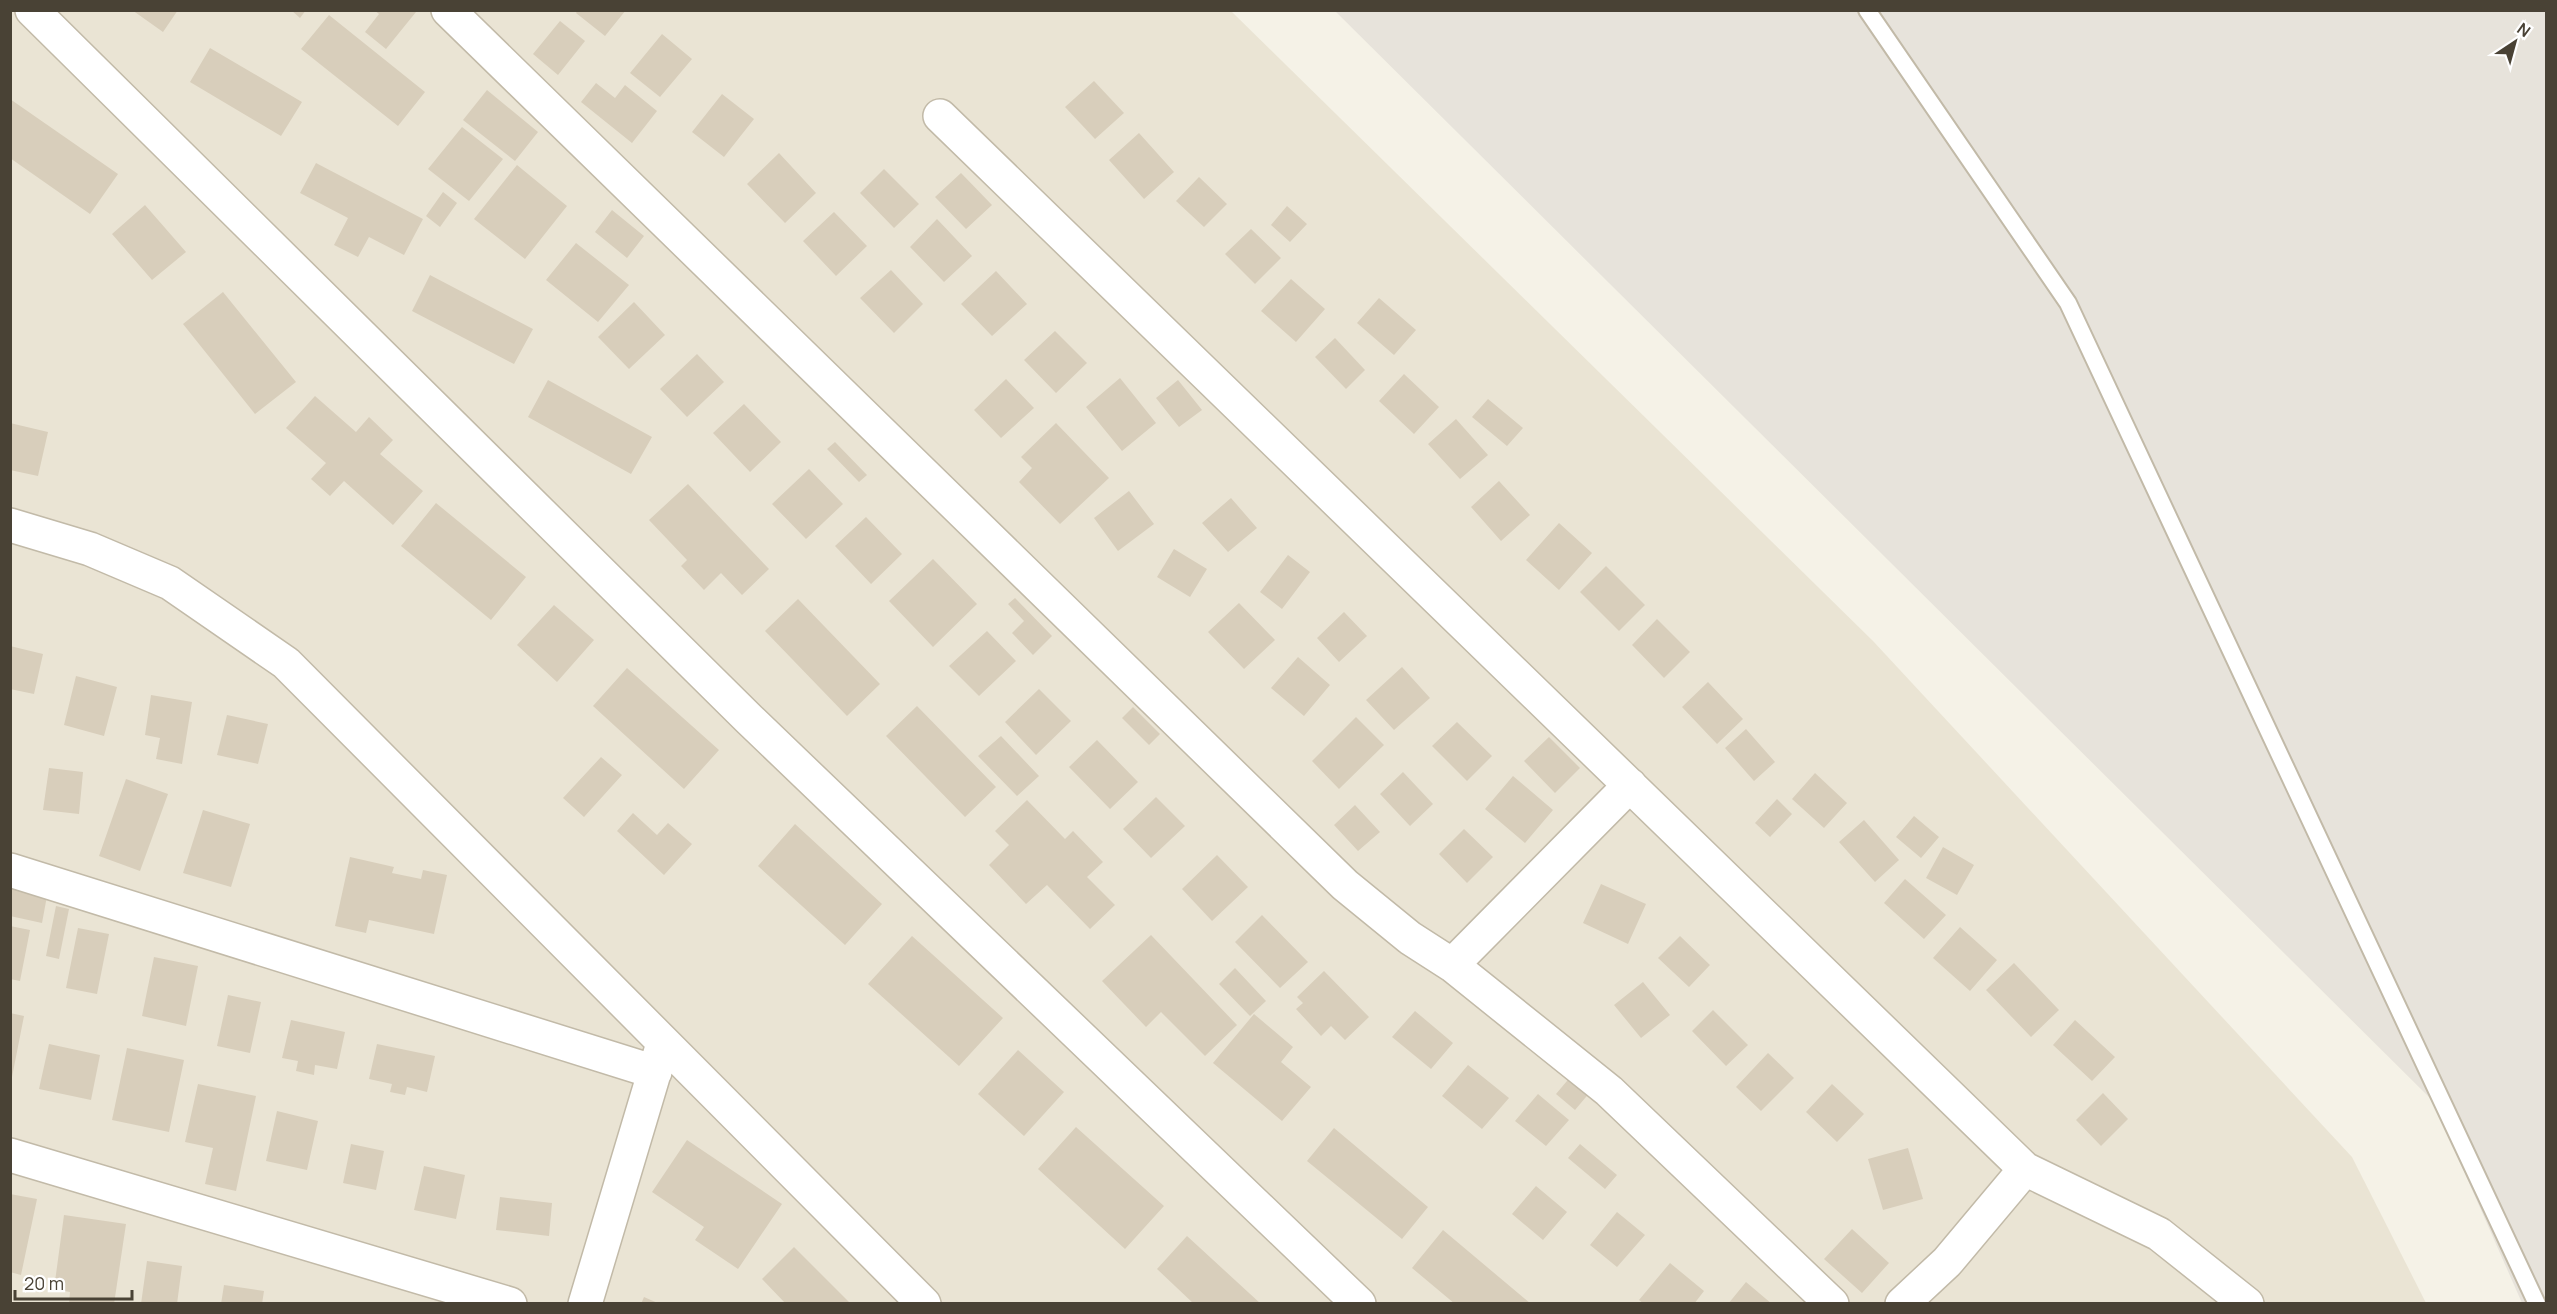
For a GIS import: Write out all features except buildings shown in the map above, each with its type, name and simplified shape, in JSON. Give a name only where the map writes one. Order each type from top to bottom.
[{"type":"street","points":[[32,10],[749,719],[1359,1304]]},
{"type":"street","points":[[448,10],[530,87],[1345,885],[1410,938],[1452,965],[1609,1091],[1832,1304]]},
{"type":"street","points":[[940,116],[2025,1169],[2159,1234],[2247,1304]]},
{"type":"street","points":[[10,525],[90,549],[170,583],[286,663],[611,988],[659,1057],[924,1304]]},
{"type":"street","points":[[1452,965],[1630,786]]},
{"type":"street","points":[[10,870],[659,1057]]},
{"type":"street","points":[[585,1304],[659,1057]]},
{"type":"street","points":[[10,1155],[510,1304]]},
{"type":"street","points":[[1902,1304],[1947,1262],[2025,1169]]},
{"type":"lane","points":[[1867,10],[2068,303],[2537,1304]]},
{"type":"shaded area","points":[[10,11],[1231,11],[1873,641],[2352,1157],[2426,1303],[11,1303]]},
{"type":"shaded area","points":[[1335,11],[2546,11],[2546,1303],[2522,1303],[2433,1101]]}]
